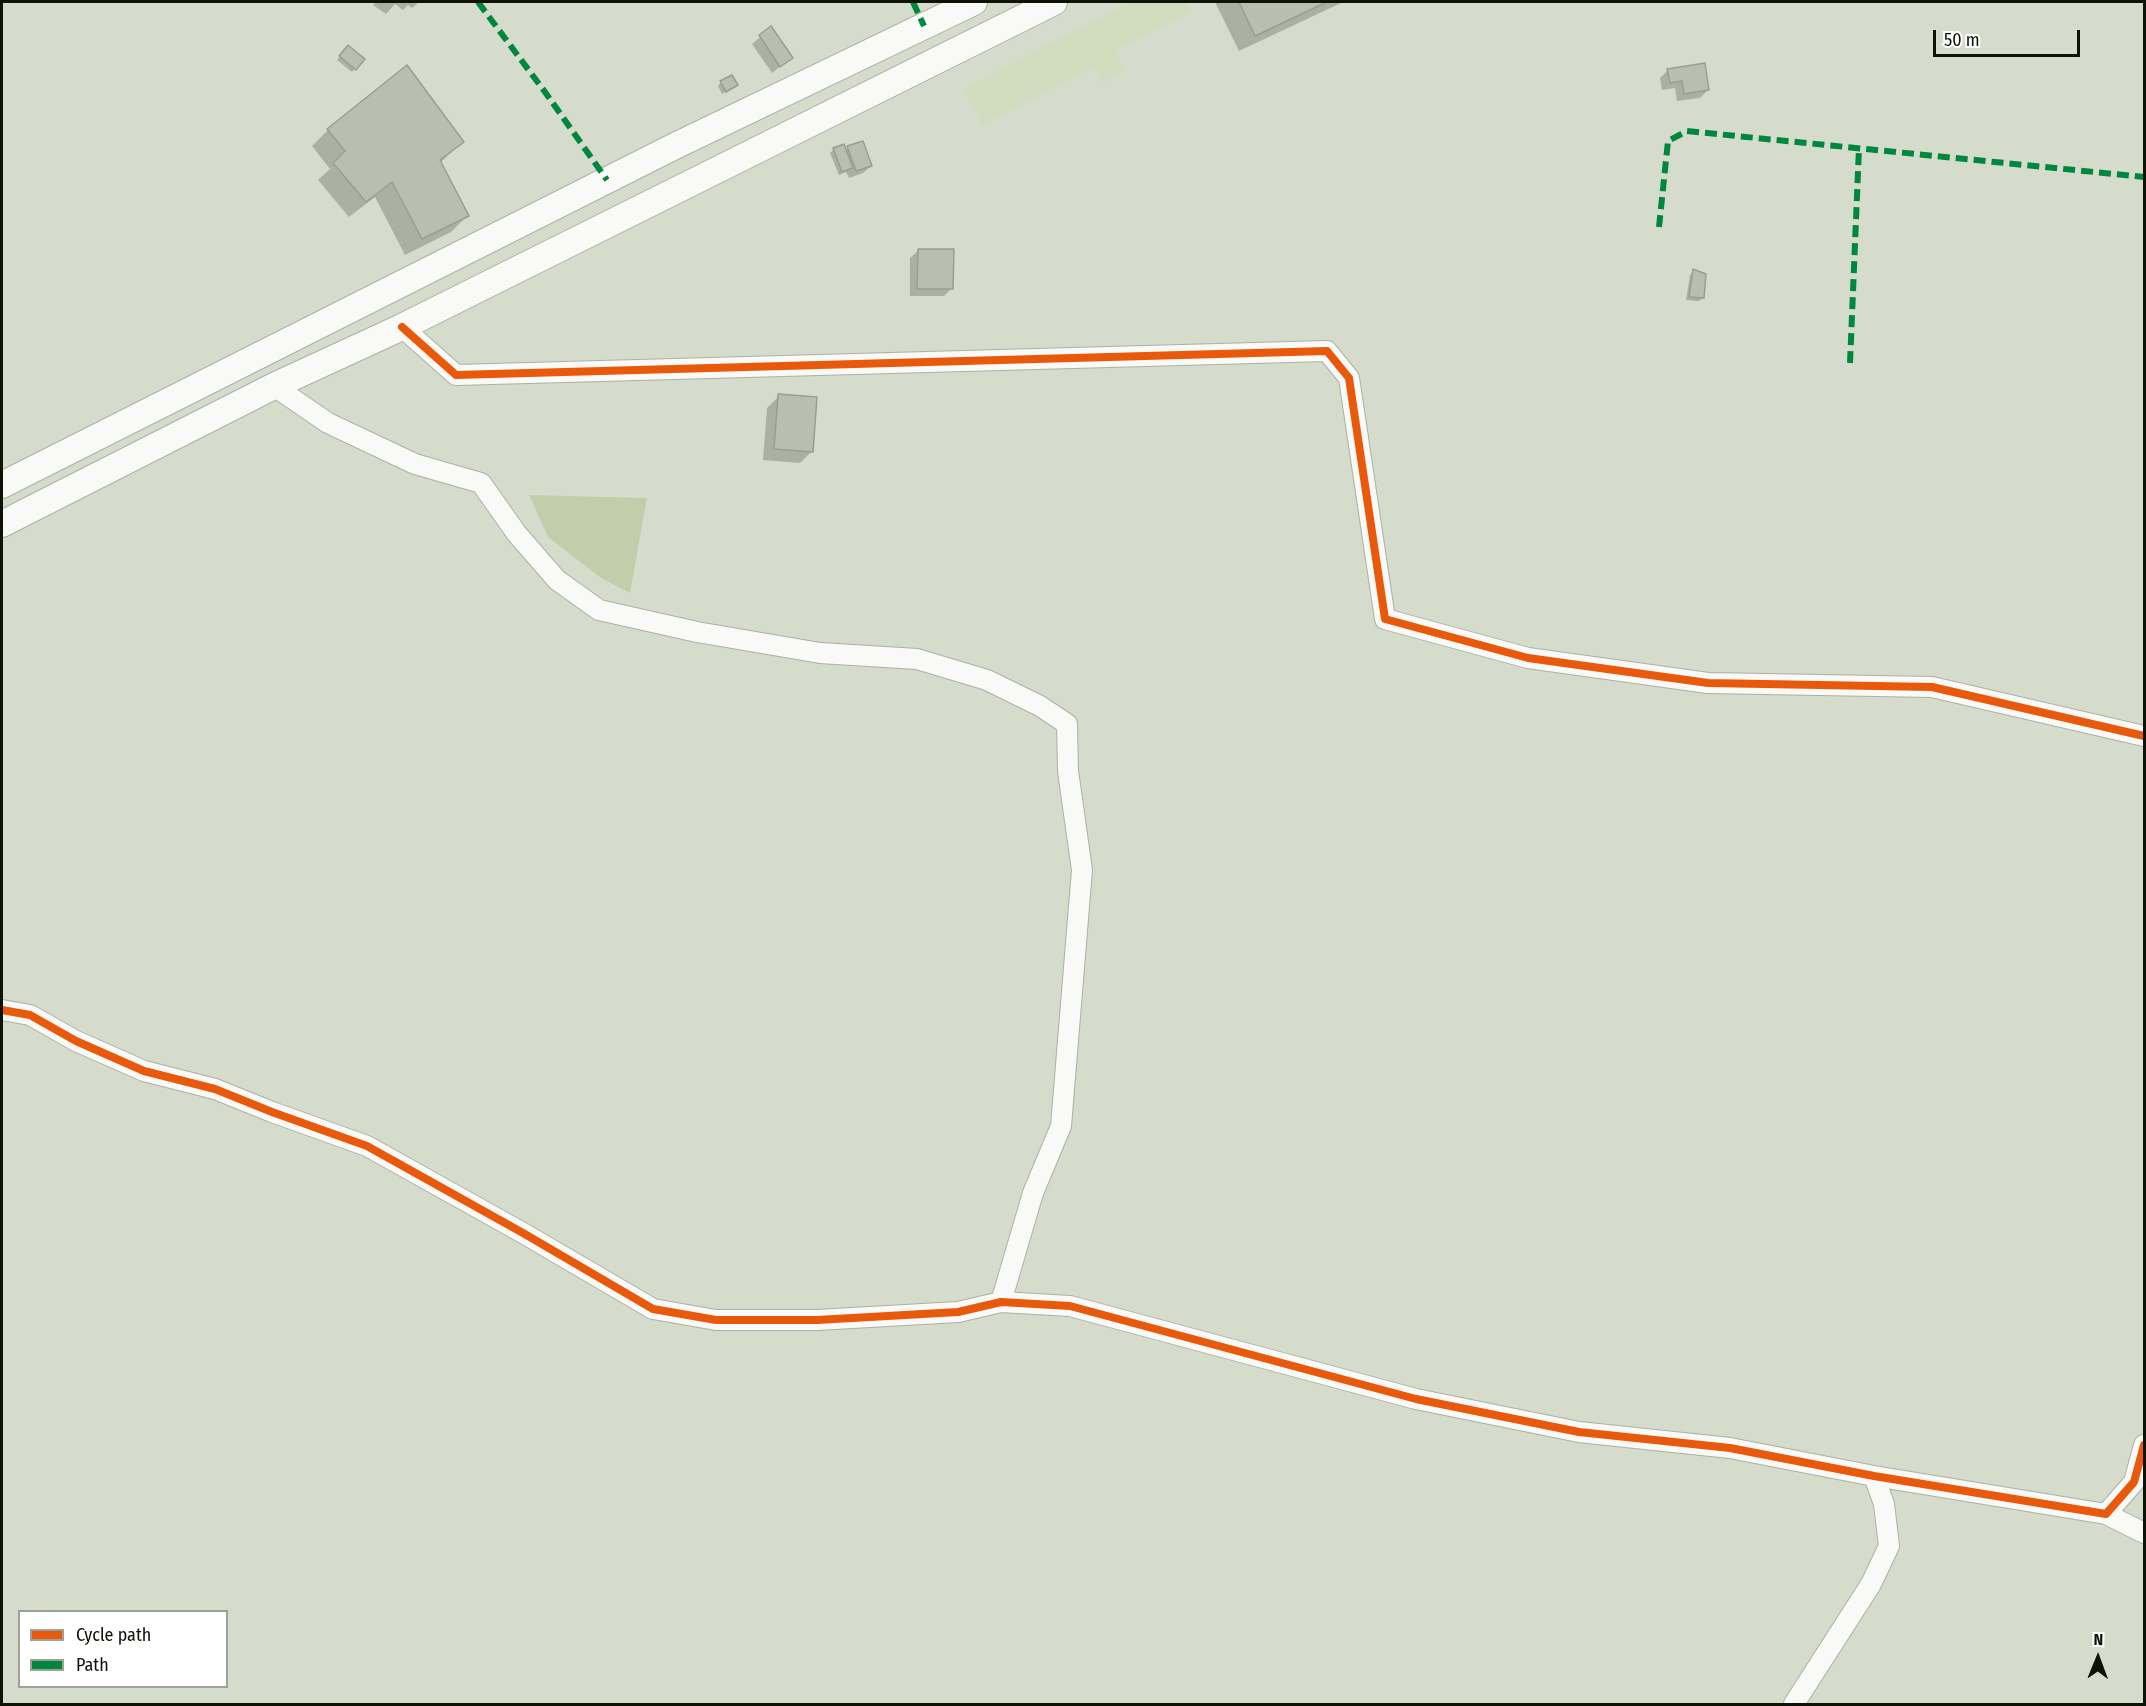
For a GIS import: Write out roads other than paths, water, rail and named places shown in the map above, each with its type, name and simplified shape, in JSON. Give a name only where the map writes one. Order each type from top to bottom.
[{"type":"main road","points":[[2,485],[665,151],[975,2]]},
{"type":"main road","points":[[2,524],[274,386],[402,327],[1054,2]]},
{"type":"street","points":[[402,327],[456,375],[1327,351],[1349,378],[1385,619],[1528,658],[1708,683],[1932,687],[2145,736]]},
{"type":"street","points":[[274,386],[328,423],[372,444],[415,464],[481,483],[517,534],[556,580],[599,610],[698,632],[820,653],[918,660],[987,680],[1040,706],[1067,724],[1068,771],[1082,870],[1061,1126],[1033,1192],[1001,1302]]},
{"type":"street","points":[[2,1010],[30,1015],[76,1041],[144,1071],[215,1089],[367,1146],[653,1309],[717,1320],[817,1320],[958,1312],[1001,1302],[1070,1306],[1416,1400],[1579,1432],[1730,1448],[1874,1476],[2106,1514],[2145,1533]]},
{"type":"street","points":[[2106,1514],[2134,1482],[2145,1446]]},
{"type":"street","points":[[1794,1704],[1871,1584],[1889,1546],[1884,1504],[1874,1476]]}]
